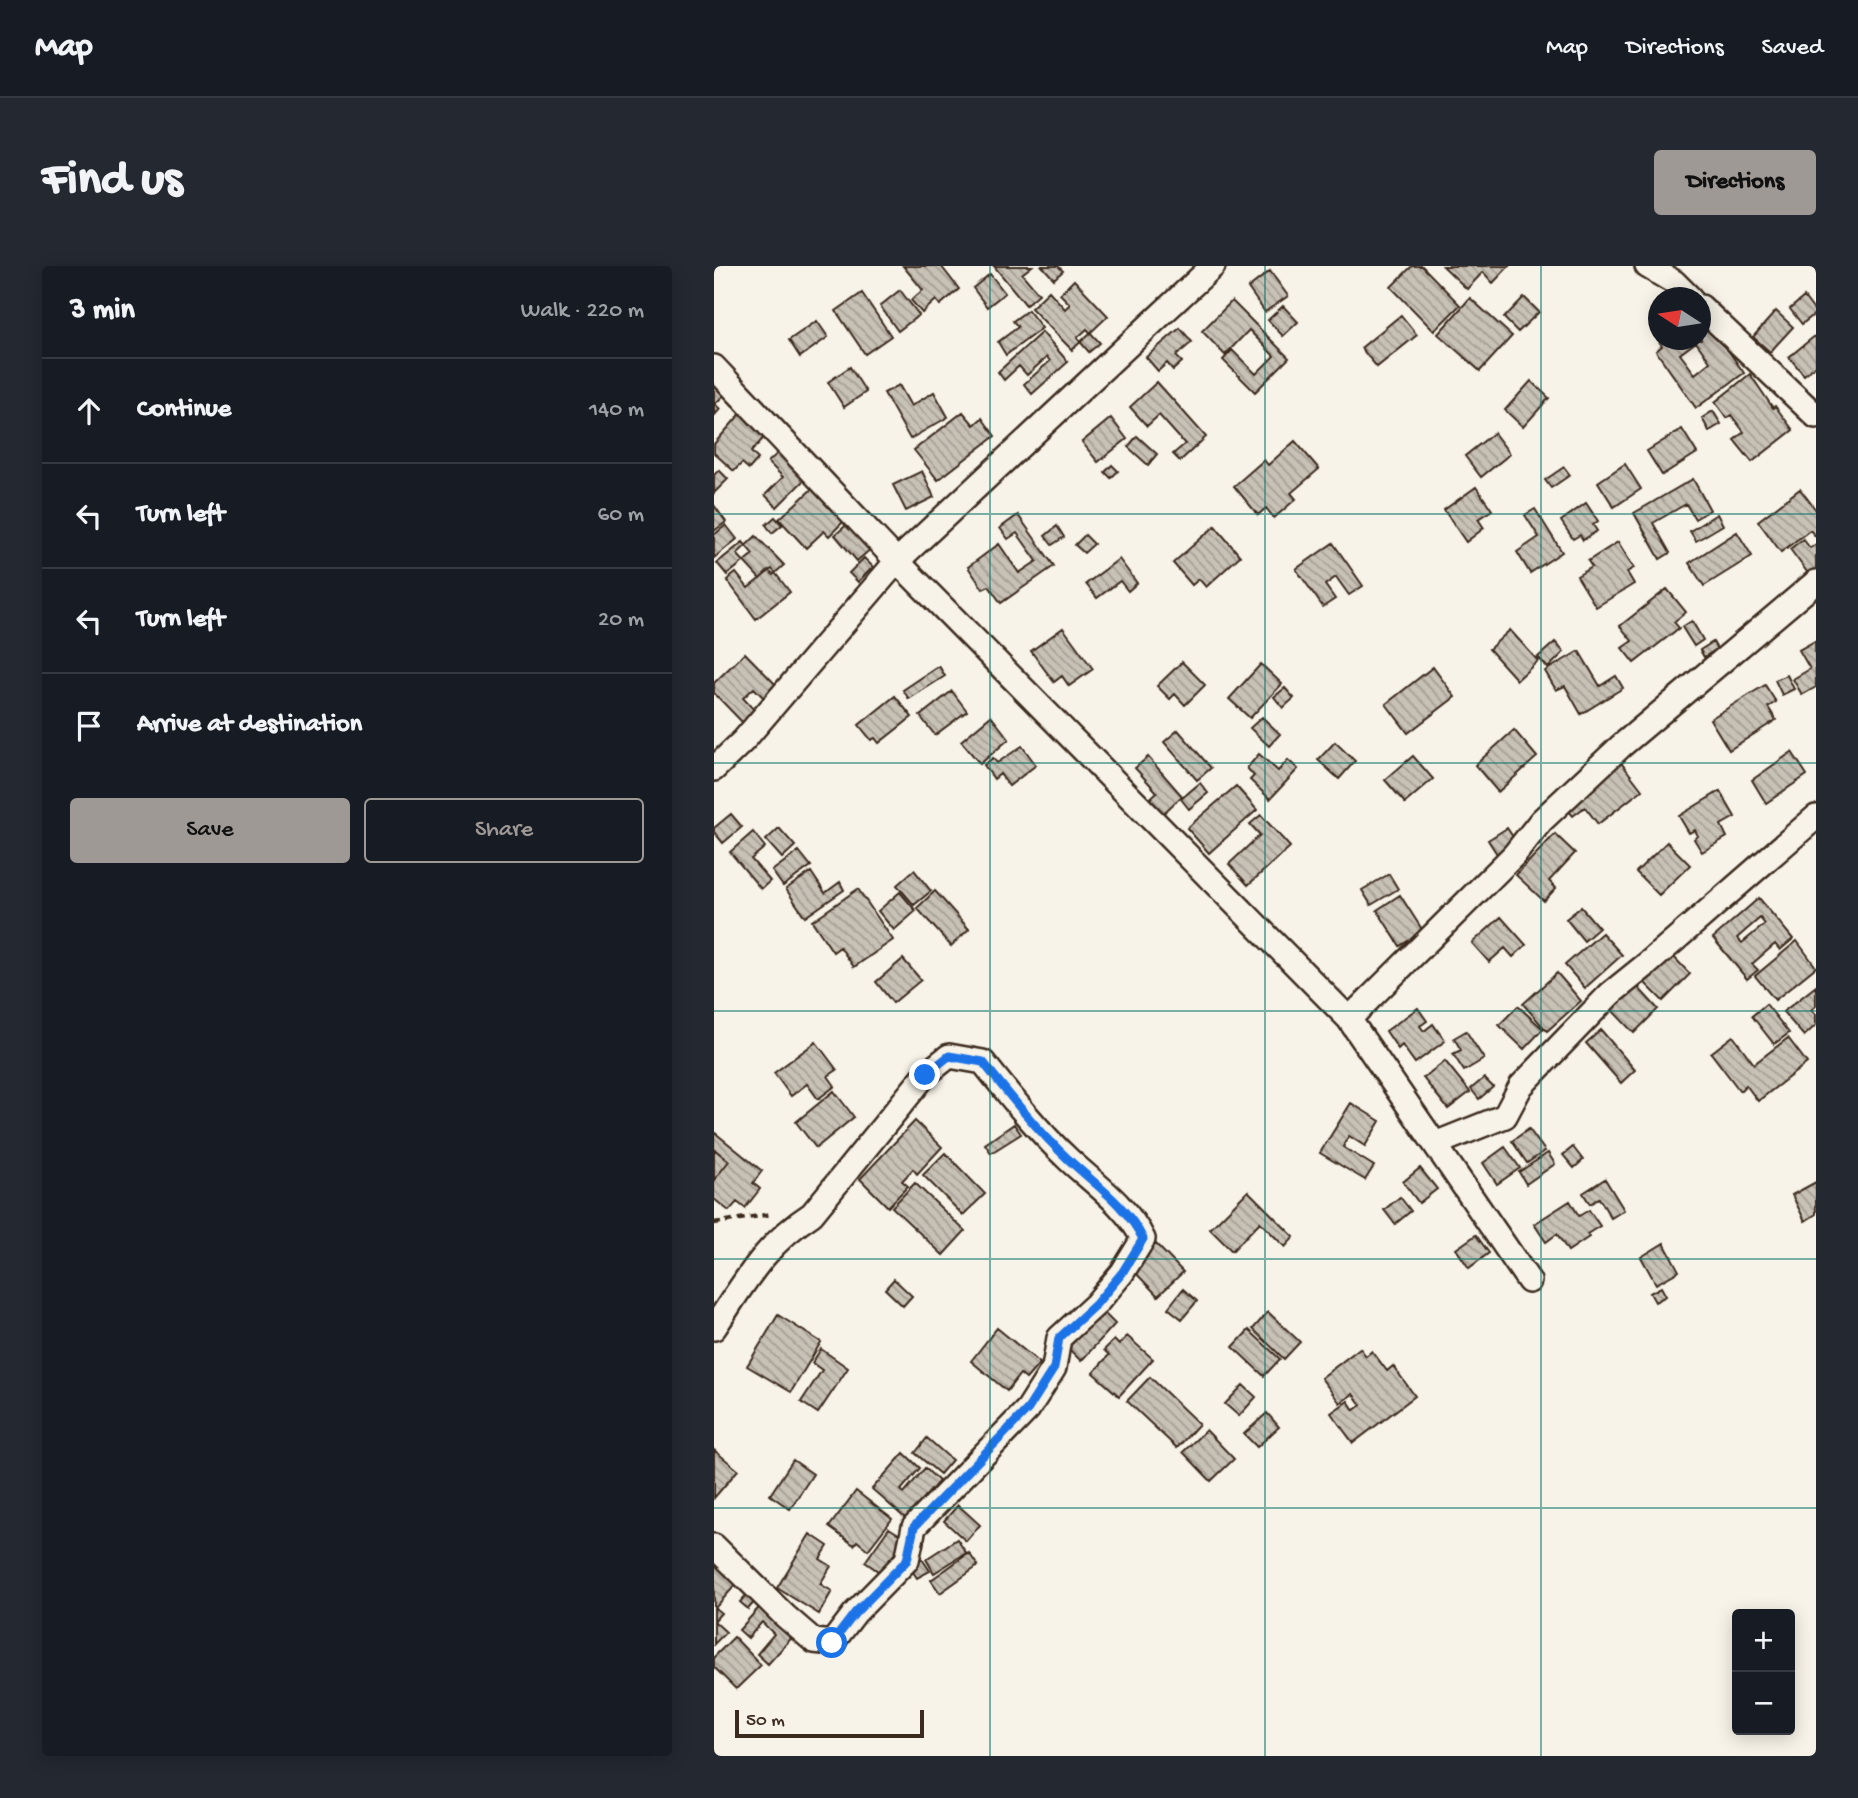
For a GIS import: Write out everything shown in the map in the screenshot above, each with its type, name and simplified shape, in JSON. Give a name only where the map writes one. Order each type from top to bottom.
[{"type":"street","points":[[714,769],[744,740],[897,561],[1213,266]]},
{"type":"street","points":[[1647,266],[1679,287]]},
{"type":"street","points":[[1711,317],[1816,415]]},
{"type":"street","points":[[714,368],[897,561],[1349,1018],[1529,1281]]},
{"type":"street","points":[[1349,1018],[1514,855],[1541,821],[1621,746],[1816,582]]},
{"type":"street","points":[[1435,1144],[1505,1116],[1521,1086],[1609,994],[1816,817]]},
{"type":"street","points":[[714,1328],[764,1254],[791,1228],[812,1214],[925,1075],[949,1056],[983,1062],[1068,1160],[1103,1189],[1134,1221],[1143,1239],[1122,1273],[1096,1304],[1059,1338],[1054,1368],[1028,1409],[914,1527],[907,1560],[855,1613],[832,1643],[814,1641],[714,1546]]},
{"type":"path","points":[[714,1223],[772,1214]]},
{"type":"building","points":[[903,266],[941,266],[959,289],[940,305],[936,300],[922,313],[911,300],[923,290]]},
{"type":"building","points":[[994,266],[1032,266],[1022,274],[1039,294],[1026,305]]},
{"type":"building","points":[[1042,266],[1058,266],[1063,271],[1054,279]]},
{"type":"building","points":[[1412,266],[1422,266],[1460,305],[1434,331],[1391,287]]},
{"type":"building","points":[[1443,266],[1509,266],[1493,283],[1483,272],[1467,289]]},
{"type":"building","points":[[1270,271],[1288,296],[1265,312],[1248,288]]},
{"type":"building","points":[[990,274],[1005,293],[987,307],[973,288]]},
{"type":"building","points":[[1074,280],[1108,316],[1072,350],[1031,308],[1049,291],[1065,309],[1070,304],[1060,294]]},
{"type":"building","points":[[900,290],[919,315],[898,331],[880,306]]},
{"type":"building","points":[[862,293],[891,336],[865,354],[836,311]]},
{"type":"building","points":[[1524,297],[1539,312],[1518,332],[1504,318]]},
{"type":"building","points":[[1804,297],[1816,313],[1802,324],[1790,309]]},
{"type":"building","points":[[1470,298],[1512,336],[1480,371],[1438,334]]},
{"type":"building","points":[[1232,301],[1289,358],[1255,392],[1223,360],[1232,350],[1256,374],[1274,356],[1249,330],[1225,355],[1202,331]]},
{"type":"building","points":[[1283,306],[1298,322],[1283,336],[1268,320]]},
{"type":"building","points":[[1028,310],[1042,328],[1006,355],[998,342],[1018,327],[1013,321]]},
{"type":"building","points":[[1776,311],[1793,327],[1770,352],[1753,337]]},
{"type":"building","points":[[1401,315],[1417,335],[1377,367],[1361,348]]},
{"type":"building","points":[[817,321],[828,337],[800,357],[789,340]]},
{"type":"building","points":[[1711,326],[1744,373],[1696,408],[1656,351],[1685,350],[1680,354],[1695,374],[1710,362],[1702,350],[1711,350]]},
{"type":"building","points":[[1180,328],[1192,342],[1176,356],[1182,362],[1173,370],[1167,363],[1158,371],[1146,357]]},
{"type":"building","points":[[1087,329],[1100,343],[1089,352],[1077,338]]},
{"type":"building","points":[[1042,332],[1068,362],[1032,394],[1024,384],[1050,361],[1047,357],[1027,375],[1019,366],[1004,380],[998,372]]},
{"type":"building","points":[[1816,335],[1816,365],[1804,375],[1789,357]]},
{"type":"building","points":[[850,367],[866,392],[844,407],[828,382]]},
{"type":"building","points":[[1750,374],[1773,408],[1775,406],[1793,430],[1752,462],[1734,440],[1744,432],[1731,415],[1727,418],[1715,402]]},
{"type":"building","points":[[1531,381],[1549,398],[1523,427],[1505,410]]},
{"type":"building","points":[[1157,382],[1206,437],[1180,461],[1173,454],[1185,444],[1159,415],[1147,426],[1130,407]]},
{"type":"building","points":[[714,383],[725,394],[715,404],[720,409],[714,416]]},
{"type":"building","points":[[899,385],[911,406],[934,392],[948,417],[910,439],[884,393]]},
{"type":"building","points":[[1713,411],[1721,424],[1709,431],[1702,418]]},
{"type":"building","points":[[742,412],[767,434],[751,452],[758,459],[749,469],[742,463],[734,471],[714,453],[714,444]]},
{"type":"building","points":[[963,412],[974,425],[982,418],[995,436],[938,480],[914,450]]},
{"type":"building","points":[[1111,418],[1127,439],[1098,462],[1082,442]]},
{"type":"building","points":[[1682,429],[1697,453],[1662,475],[1647,451]]},
{"type":"building","points":[[1494,433],[1510,454],[1481,477],[1465,456]]},
{"type":"building","points":[[1137,436],[1157,454],[1148,465],[1128,447]]},
{"type":"building","points":[[1295,441],[1319,469],[1291,493],[1296,499],[1274,518],[1266,508],[1258,515],[1234,486],[1264,460],[1268,465]]},
{"type":"building","points":[[781,450],[808,476],[777,507],[765,495],[783,477],[768,462]]},
{"type":"building","points":[[1625,464],[1641,489],[1614,507],[1598,482]]},
{"type":"building","points":[[1112,465],[1118,471],[1111,478],[1105,472]]},
{"type":"building","points":[[1564,467],[1570,475],[1551,488],[1545,480]]},
{"type":"building","points":[[719,470],[728,479],[714,493],[714,475]]},
{"type":"building","points":[[922,471],[934,497],[906,511],[893,485]]},
{"type":"building","points":[[1693,479],[1710,510],[1695,519],[1686,504],[1653,523],[1670,553],[1660,559],[1634,513]]},
{"type":"building","points":[[1476,487],[1492,510],[1478,519],[1484,528],[1466,542],[1444,510]]},
{"type":"building","points":[[813,488],[844,521],[829,536],[824,531],[806,548],[779,519]]},
{"type":"building","points":[[1800,489],[1816,510],[1816,537],[1810,530],[1781,552],[1758,521]]},
{"type":"building","points":[[1586,503],[1598,521],[1593,525],[1597,531],[1583,540],[1580,535],[1573,539],[1561,521]]},
{"type":"building","points":[[714,505],[726,522],[714,531]]},
{"type":"building","points":[[1535,509],[1562,552],[1530,573],[1517,552],[1539,537],[1525,515]]},
{"type":"building","points":[[1717,514],[1723,525],[1696,541],[1690,531]]},
{"type":"building","points":[[1018,515],[1054,566],[1001,603],[989,586],[983,589],[968,567],[999,544],[1019,573],[1037,561],[1017,533],[1008,539],[1000,528]]},
{"type":"building","points":[[775,517],[782,525],[772,533],[766,525]]},
{"type":"building","points":[[851,521],[873,547],[857,561],[835,535]]},
{"type":"building","points":[[726,525],[737,539],[714,558],[714,535]]},
{"type":"building","points":[[1057,526],[1064,537],[1052,545],[1045,536]]},
{"type":"building","points":[[1215,526],[1240,556],[1206,587],[1199,579],[1192,585],[1173,563]]},
{"type":"building","points":[[1737,532],[1752,556],[1704,586],[1689,563]]},
{"type":"building","points":[[1085,535],[1094,544],[1084,553],[1075,545]]},
{"type":"building","points":[[756,536],[784,565],[773,575],[769,570],[760,579],[737,554]]},
{"type":"building","points":[[1803,539],[1810,548],[1816,544],[1816,577],[1813,580],[1790,549]]},
{"type":"building","points":[[743,542],[753,554],[727,575],[717,563]]},
{"type":"building","points":[[1618,542],[1634,568],[1627,572],[1634,584],[1596,607],[1577,576],[1592,567],[1588,561]]},
{"type":"building","points":[[1333,543],[1363,586],[1349,595],[1336,577],[1325,585],[1335,599],[1323,607],[1296,569]]},
{"type":"building","points":[[864,558],[873,567],[858,582],[849,573]]},
{"type":"building","points":[[1119,559],[1137,583],[1128,591],[1120,581],[1097,598],[1086,584]]},
{"type":"building","points":[[772,569],[790,592],[756,619],[727,580],[736,573],[748,588]]},
{"type":"building","points":[[1667,589],[1686,612],[1674,622],[1679,628],[1634,663],[1622,648],[1632,641],[1620,626]]},
{"type":"building","points":[[1692,621],[1703,640],[1694,646],[1682,627]]},
{"type":"building","points":[[1063,628],[1093,669],[1069,686],[1062,676],[1054,682],[1031,651]]},
{"type":"building","points":[[1510,630],[1538,661],[1517,680],[1489,649]]},
{"type":"building","points":[[1815,641],[1816,687],[1802,695],[1793,679],[1810,669],[1799,650]]},
{"type":"building","points":[[1555,642],[1564,652],[1548,668],[1538,657]]},
{"type":"building","points":[[1713,642],[1717,649],[1704,657],[1700,650]]},
{"type":"building","points":[[1579,651],[1600,686],[1616,676],[1623,688],[1581,714],[1565,686],[1556,690],[1545,671]]},
{"type":"building","points":[[745,653],[779,688],[767,701],[754,688],[743,698],[756,712],[744,724],[714,693],[714,683]]},
{"type":"building","points":[[1182,662],[1205,685],[1185,705],[1175,694],[1170,699],[1157,686]]},
{"type":"building","points":[[1261,664],[1282,684],[1250,718],[1229,699]]},
{"type":"building","points":[[939,666],[945,676],[909,699],[903,690]]},
{"type":"building","points":[[1433,667],[1455,697],[1408,733],[1386,704]]},
{"type":"building","points":[[1787,675],[1794,689],[1782,695],[1775,680]]},
{"type":"building","points":[[1765,685],[1776,702],[1768,707],[1776,720],[1729,750],[1710,719]]},
{"type":"building","points":[[1285,688],[1294,698],[1283,708],[1274,697]]},
{"type":"building","points":[[952,691],[967,711],[935,735],[920,716]]},
{"type":"building","points":[[895,696],[912,717],[879,743],[875,738],[871,740],[859,725]]},
{"type":"building","points":[[991,716],[1009,739],[980,764],[961,741]]},
{"type":"building","points":[[1262,717],[1280,734],[1269,746],[1250,728]]},
{"type":"building","points":[[1178,730],[1211,768],[1197,780],[1164,742]]},
{"type":"building","points":[[1514,730],[1537,757],[1498,792],[1475,765]]},
{"type":"building","points":[[1335,742],[1355,761],[1339,779],[1318,760]]},
{"type":"building","points":[[1022,746],[1036,765],[1009,786],[1000,774],[994,779],[984,765],[993,758],[997,763]]},
{"type":"building","points":[[1792,752],[1807,775],[1766,803],[1752,780]]},
{"type":"building","points":[[1259,754],[1278,771],[1288,760],[1298,769],[1270,799],[1250,780],[1254,776],[1247,768]]},
{"type":"building","points":[[1413,756],[1433,779],[1405,803],[1385,780]]},
{"type":"building","points":[[1148,757],[1182,796],[1155,821],[1142,806],[1157,792],[1135,768]]},
{"type":"building","points":[[1619,760],[1642,790],[1598,824],[1585,807],[1573,816],[1563,804]]},
{"type":"building","points":[[1200,783],[1208,793],[1189,809],[1181,799]]},
{"type":"building","points":[[1236,786],[1257,810],[1209,853],[1187,828]]},
{"type":"building","points":[[1720,791],[1735,817],[1721,825],[1727,837],[1702,852],[1694,839],[1698,836],[1695,830],[1689,833],[1679,816]]},
{"type":"building","points":[[731,814],[742,827],[723,843],[714,828]]},
{"type":"building","points":[[1261,815],[1290,847],[1248,885],[1229,864],[1260,835],[1250,824]]},
{"type":"building","points":[[779,828],[795,846],[782,858],[766,840]]},
{"type":"building","points":[[1507,828],[1525,855],[1506,868],[1488,840]]},
{"type":"building","points":[[753,832],[765,847],[751,859],[770,881],[761,889],[730,852]]},
{"type":"building","points":[[1555,834],[1575,853],[1549,881],[1556,888],[1544,901],[1516,875]]},
{"type":"building","points":[[1667,842],[1690,865],[1659,895],[1636,872]]},
{"type":"building","points":[[799,851],[811,866],[783,886],[772,871]]},
{"type":"building","points":[[914,870],[931,891],[914,905],[897,885]]},
{"type":"building","points":[[811,872],[825,893],[840,882],[844,890],[805,917],[786,889]]},
{"type":"building","points":[[1389,874],[1398,889],[1371,905],[1362,890]]},
{"type":"building","points":[[858,889],[893,940],[854,967],[840,947],[833,952],[812,921]]},
{"type":"building","points":[[935,891],[969,929],[951,946],[917,908]]},
{"type":"building","points":[[900,892],[916,911],[894,930],[878,911]]},
{"type":"building","points":[[1400,895],[1423,931],[1400,946],[1377,910]]},
{"type":"building","points":[[1759,898],[1793,939],[1780,950],[1775,944],[1752,964],[1758,970],[1747,979],[1713,938]],"holes":[[[1760,918],[1765,924],[1742,943],[1737,938]]]},
{"type":"building","points":[[1581,907],[1599,928],[1584,941],[1566,919]]},
{"type":"building","points":[[1501,917],[1526,945],[1513,957],[1505,948],[1489,962],[1472,943]]},
{"type":"building","points":[[1602,933],[1622,955],[1585,988],[1565,965]]},
{"type":"building","points":[[1797,941],[1816,967],[1775,1000],[1755,976]]},
{"type":"building","points":[[1670,953],[1690,974],[1663,1001],[1642,980]]},
{"type":"building","points":[[903,959],[921,980],[893,1003],[876,982]]},
{"type":"building","points":[[1557,973],[1581,1001],[1547,1031],[1523,1004]]},
{"type":"building","points":[[1635,984],[1658,1009],[1634,1033],[1610,1008]]},
{"type":"building","points":[[1816,986],[1816,1006],[1811,1010],[1816,1015],[1816,1025],[1804,1036],[1783,1012]]},
{"type":"building","points":[[1766,1004],[1789,1033],[1774,1044],[1752,1016]]},
{"type":"building","points":[[1518,1006],[1543,1029],[1524,1049],[1499,1025]]},
{"type":"building","points":[[1418,1008],[1427,1021],[1420,1026],[1424,1031],[1433,1024],[1445,1041],[1415,1063],[1402,1045],[1398,1049],[1386,1031]]},
{"type":"building","points":[[1601,1030],[1635,1070],[1621,1083],[1586,1043]]},
{"type":"building","points":[[1466,1031],[1484,1059],[1464,1071],[1453,1054],[1461,1050],[1454,1038]]},
{"type":"building","points":[[1733,1036],[1754,1064],[1788,1038],[1807,1063],[1758,1101],[1746,1085],[1740,1091],[1711,1053]]},
{"type":"building","points":[[816,1042],[837,1070],[828,1076],[835,1086],[818,1099],[807,1084],[791,1096],[774,1073]]},
{"type":"building","points":[[1445,1061],[1470,1092],[1448,1109],[1423,1078]]},
{"type":"building","points":[[1484,1078],[1493,1087],[1479,1099],[1471,1089]]},
{"type":"building","points":[[834,1091],[854,1117],[816,1148],[796,1122]]},
{"type":"building","points":[[1351,1103],[1380,1121],[1365,1146],[1349,1136],[1343,1147],[1374,1166],[1365,1180],[1320,1153]]},
{"type":"building","points":[[915,1121],[942,1147],[917,1174],[913,1169],[902,1181],[908,1186],[888,1207],[860,1179]]},
{"type":"building","points":[[1014,1124],[1021,1134],[991,1153],[985,1144]]},
{"type":"building","points":[[1529,1129],[1545,1151],[1527,1163],[1512,1141]]},
{"type":"building","points":[[714,1132],[762,1171],[753,1183],[760,1189],[745,1208],[737,1202],[729,1211],[714,1199],[714,1180],[729,1161],[714,1149]]},
{"type":"building","points":[[1505,1147],[1520,1168],[1497,1184],[1483,1163]]},
{"type":"building","points":[[1573,1147],[1583,1160],[1574,1168],[1563,1155]]},
{"type":"building","points":[[714,1149],[729,1161],[714,1180]]},
{"type":"building","points":[[945,1153],[985,1194],[963,1215],[923,1175]]},
{"type":"building","points":[[1548,1153],[1555,1164],[1526,1184],[1519,1172]]},
{"type":"building","points":[[1420,1168],[1437,1189],[1419,1203],[1403,1182]]},
{"type":"building","points":[[1605,1179],[1624,1210],[1611,1218],[1599,1198],[1590,1204],[1583,1193]]},
{"type":"building","points":[[1816,1182],[1816,1214],[1805,1221],[1792,1195]]},
{"type":"building","points":[[915,1183],[965,1231],[943,1255],[892,1207]]},
{"type":"building","points":[[1248,1191],[1294,1237],[1285,1247],[1260,1222],[1232,1251],[1210,1229]]},
{"type":"building","points":[[1400,1197],[1411,1211],[1395,1224],[1384,1210]]},
{"type":"building","points":[[1570,1201],[1579,1216],[1589,1210],[1600,1226],[1568,1251],[1557,1234],[1546,1242],[1534,1224]]},
{"type":"building","points":[[1476,1235],[1489,1253],[1469,1268],[1456,1249]]},
{"type":"building","points":[[1664,1243],[1679,1271],[1656,1284],[1641,1257]]},
{"type":"building","points":[[1156,1244],[1183,1272],[1158,1296],[1131,1268]]},
{"type":"building","points":[[894,1279],[912,1296],[903,1306],[885,1289]]},
{"type":"building","points":[[1661,1287],[1666,1296],[1655,1302],[1650,1293]]},
{"type":"building","points":[[1183,1289],[1197,1301],[1182,1319],[1168,1308]]},
{"type":"building","points":[[1102,1311],[1115,1324],[1081,1361],[1068,1348]]},
{"type":"building","points":[[1268,1312],[1300,1342],[1284,1359],[1253,1329]]},
{"type":"building","points":[[778,1315],[821,1342],[791,1392],[747,1366]]},
{"type":"building","points":[[997,1328],[1040,1363],[1026,1379],[1020,1374],[1007,1391],[971,1361]]},
{"type":"building","points":[[1249,1330],[1280,1359],[1264,1376],[1233,1347]]},
{"type":"building","points":[[1127,1336],[1153,1359],[1119,1396],[1093,1373],[1109,1355],[1104,1350],[1114,1340],[1119,1345]]},
{"type":"building","points":[[1360,1348],[1366,1356],[1372,1351],[1387,1371],[1393,1366],[1415,1396],[1353,1443],[1331,1413],[1348,1401],[1354,1410],[1361,1405],[1353,1394],[1340,1403],[1321,1378]]},
{"type":"building","points":[[821,1349],[848,1368],[818,1413],[801,1402],[822,1370],[812,1363]]},
{"type":"building","points":[[1150,1377],[1199,1424],[1177,1448],[1127,1401]]},
{"type":"building","points":[[1243,1385],[1256,1397],[1239,1416],[1225,1404]]},
{"type":"building","points":[[1267,1413],[1279,1427],[1257,1447],[1244,1434]]},
{"type":"building","points":[[1206,1430],[1234,1459],[1211,1481],[1183,1452]]},
{"type":"building","points":[[927,1438],[952,1460],[940,1474],[915,1453]]},
{"type":"building","points":[[714,1450],[738,1470],[714,1498]]},
{"type":"building","points":[[904,1453],[920,1468],[901,1490],[904,1493],[925,1468],[939,1481],[906,1519],[872,1489]]},
{"type":"building","points":[[793,1460],[813,1474],[790,1509],[770,1495]]},
{"type":"building","points":[[856,1491],[892,1519],[868,1550],[857,1541],[854,1545],[829,1527]]},
{"type":"building","points":[[958,1505],[980,1525],[966,1541],[944,1521]]},
{"type":"building","points":[[889,1528],[905,1538],[881,1573],[865,1562]]},
{"type":"building","points":[[810,1534],[828,1546],[820,1559],[831,1566],[820,1584],[832,1591],[819,1614],[777,1588]]},
{"type":"building","points":[[957,1539],[966,1553],[934,1573],[926,1559]]},
{"type":"building","points":[[969,1553],[978,1566],[940,1593],[931,1580]]},
{"type":"building","points":[[714,1557],[739,1581],[715,1608],[721,1613],[714,1621]]},
{"type":"building","points":[[922,1559],[930,1571],[917,1578],[910,1567]]},
{"type":"building","points":[[750,1591],[758,1598],[748,1609],[740,1602]]},
{"type":"building","points":[[764,1602],[797,1632],[768,1664],[757,1654],[774,1634],[762,1622],[748,1638],[739,1630]]},
{"type":"building","points":[[714,1621],[726,1632],[714,1644]]},
{"type":"building","points":[[734,1637],[761,1665],[736,1689],[714,1667],[714,1657]]},
{"type":"route","points":[[832,1643],[855,1613],[907,1560],[914,1527],[1028,1409],[1054,1368],[1059,1338],[1096,1304],[1122,1273],[1143,1239],[1134,1221],[1103,1189],[1068,1160],[983,1062],[949,1056],[925,1075]]}]
